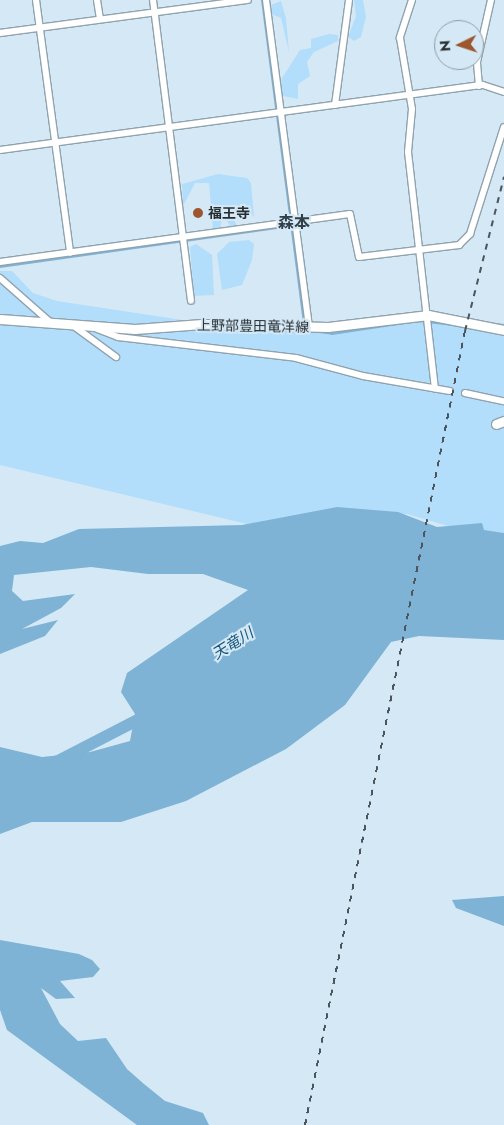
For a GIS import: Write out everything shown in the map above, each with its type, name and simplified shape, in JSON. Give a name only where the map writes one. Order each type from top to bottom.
[{"type":"main road","name":"上野部豊田竜洋線","points":[[0,319],[68,322],[135,329],[202,324],[309,326],[428,315],[504,330]]},
{"type":"street","points":[[36,0],[70,253]]},
{"type":"street","points":[[97,0],[100,19]]},
{"type":"street","points":[[152,0],[191,301]]},
{"type":"street","points":[[0,33],[213,2],[248,0]]},
{"type":"street","points":[[266,0],[309,326]]},
{"type":"street","points":[[335,105],[349,0]]},
{"type":"street","points":[[412,0],[400,38],[409,95],[408,152],[435,388]]},
{"type":"street","points":[[479,86],[477,62],[491,0]]},
{"type":"street","points":[[0,150],[280,111],[479,86],[504,92]]},
{"type":"street","points":[[0,262],[350,214],[359,257],[420,251],[466,242],[504,127]]},
{"type":"street","points":[[0,278],[49,321]]},
{"type":"street","points":[[68,322],[116,357]]},
{"type":"street","points":[[89,325],[118,337],[296,358],[450,390]]},
{"type":"street","points":[[465,393],[504,401]]},
{"type":"shaded area","points":[[354,0],[363,0],[366,17],[361,37],[354,41],[348,37],[356,16]]},
{"type":"shaded area","points":[[281,1],[286,18],[289,52],[281,18],[271,14],[271,5]]},
{"type":"shaded area","points":[[329,34],[338,35],[338,41],[314,52],[307,62],[310,76],[298,84],[298,99],[278,95],[282,78],[300,50],[311,48],[311,39]]},
{"type":"shaded area","points":[[218,174],[247,178],[251,183],[254,217],[246,208],[235,207],[232,213],[237,227],[231,228],[223,214],[220,229],[213,230],[209,183],[195,183],[183,206],[182,184]]},
{"type":"shaded area","points":[[249,240],[254,244],[252,260],[242,285],[222,290],[217,254],[229,242]]},
{"type":"shaded area","points":[[196,244],[212,255],[214,295],[194,296],[190,247]]},
{"type":"shaded area","points":[[0,271],[12,271],[33,293],[57,301],[209,324],[335,326],[445,317],[504,330],[504,533],[448,526],[407,514],[247,524],[0,465]]},
{"type":"water","points":[[337,507],[398,512],[437,527],[482,523],[484,530],[504,533],[504,640],[419,636],[391,642],[345,705],[286,749],[186,801],[121,822],[32,822],[0,834],[0,747],[42,757],[90,752],[130,741],[135,714],[121,692],[127,673],[248,590],[203,574],[148,574],[91,567],[14,575],[12,591],[23,601],[75,594],[61,608],[22,629],[58,620],[45,636],[0,654],[0,546],[20,541],[43,543],[79,529],[242,525]]},
{"type":"water","points":[[504,896],[504,926],[456,908],[452,900]]},
{"type":"water","points":[[0,940],[79,954],[92,960],[100,969],[93,977],[60,981],[75,998],[56,999],[41,988],[60,1024],[78,1041],[106,1038],[127,1069],[144,1084],[165,1101],[203,1113],[209,1125],[137,1125],[7,1030],[0,1010]]},
{"type":"waterway","points":[[262,0],[304,322]]},
{"type":"waterway","points":[[0,267],[291,226]]},
{"type":"waterway","points":[[305,330],[332,334],[418,321],[463,326]]},
{"type":"waterway","points":[[488,323],[504,325]]},
{"type":"waterway","name":"天竜川","points":[[58,761],[149,714]]},
{"type":"railway","points":[[305,1125],[465,331],[504,177]]},
{"type":"place","name":"福王寺","points":[[198,213]]},
{"type":"district","name":"森本","points":[[294,223]]}]
